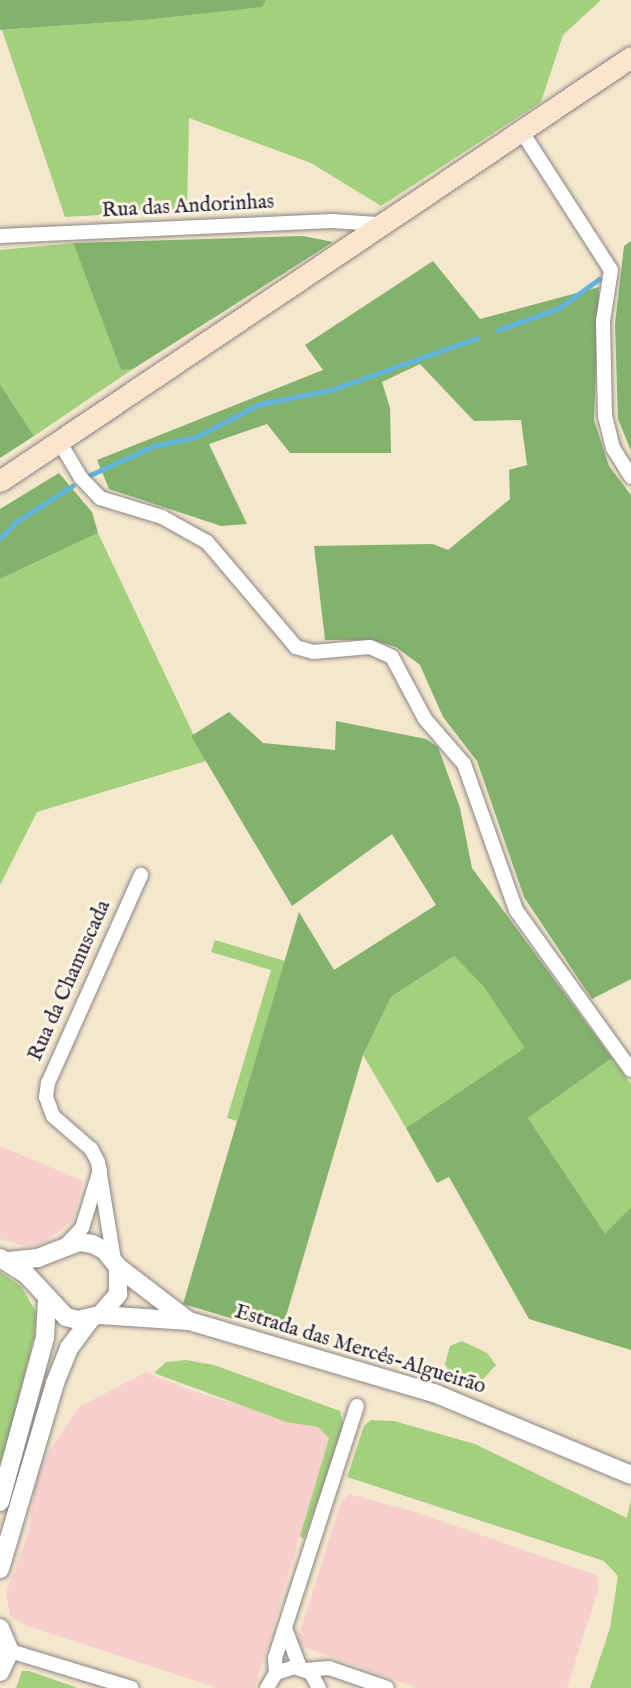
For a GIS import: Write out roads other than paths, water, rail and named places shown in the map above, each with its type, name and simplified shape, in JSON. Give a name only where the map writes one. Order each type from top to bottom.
[{"type":"main road","points":[[0,481],[378,224],[522,132],[631,57]]},
{"type":"street","points":[[522,132],[611,270],[603,321],[605,416],[613,448],[631,477]]},
{"type":"street","name":"Rua das Andorinhas","points":[[0,236],[332,221],[378,224]]},
{"type":"street","points":[[58,441],[81,478],[100,498],[162,517],[207,542],[296,648],[313,652],[370,647],[392,657],[425,719],[464,764],[516,910],[631,1070]]},
{"type":"street","name":"Rua da Chamuscada","points":[[116,1263],[100,1169],[91,1149],[53,1116],[47,1097],[48,1083],[141,875]]},
{"type":"street","points":[[0,1502],[45,1338],[46,1297],[43,1271],[61,1248],[82,1228],[100,1169]]},
{"type":"street","name":"Estrada das Mercês-Algueirão","points":[[4,1260],[92,1244],[189,1321]]},
{"type":"street","name":"Estrada das Mercês-Algueirão","points":[[4,1260],[66,1317],[189,1321],[461,1402],[631,1475]]},
{"type":"street","points":[[0,1569],[54,1383],[69,1348],[118,1294],[116,1263]]},
{"type":"street","points":[[267,1688],[276,1673],[275,1658],[357,1406]]},
{"type":"street","points":[[0,1627],[10,1651]]},
{"type":"street","points":[[286,1629],[303,1669],[319,1688]]},
{"type":"street","points":[[0,1669],[10,1651]]},
{"type":"street","points":[[10,1651],[132,1688]]},
{"type":"street","points":[[276,1673],[329,1668],[387,1688]]},
{"type":"waterway","points":[[498,330],[559,308],[599,279]]},
{"type":"waterway","points":[[90,475],[154,446],[196,437],[260,404],[331,390],[477,338]]},
{"type":"waterway","points":[[0,538],[16,522],[72,486]]}]
